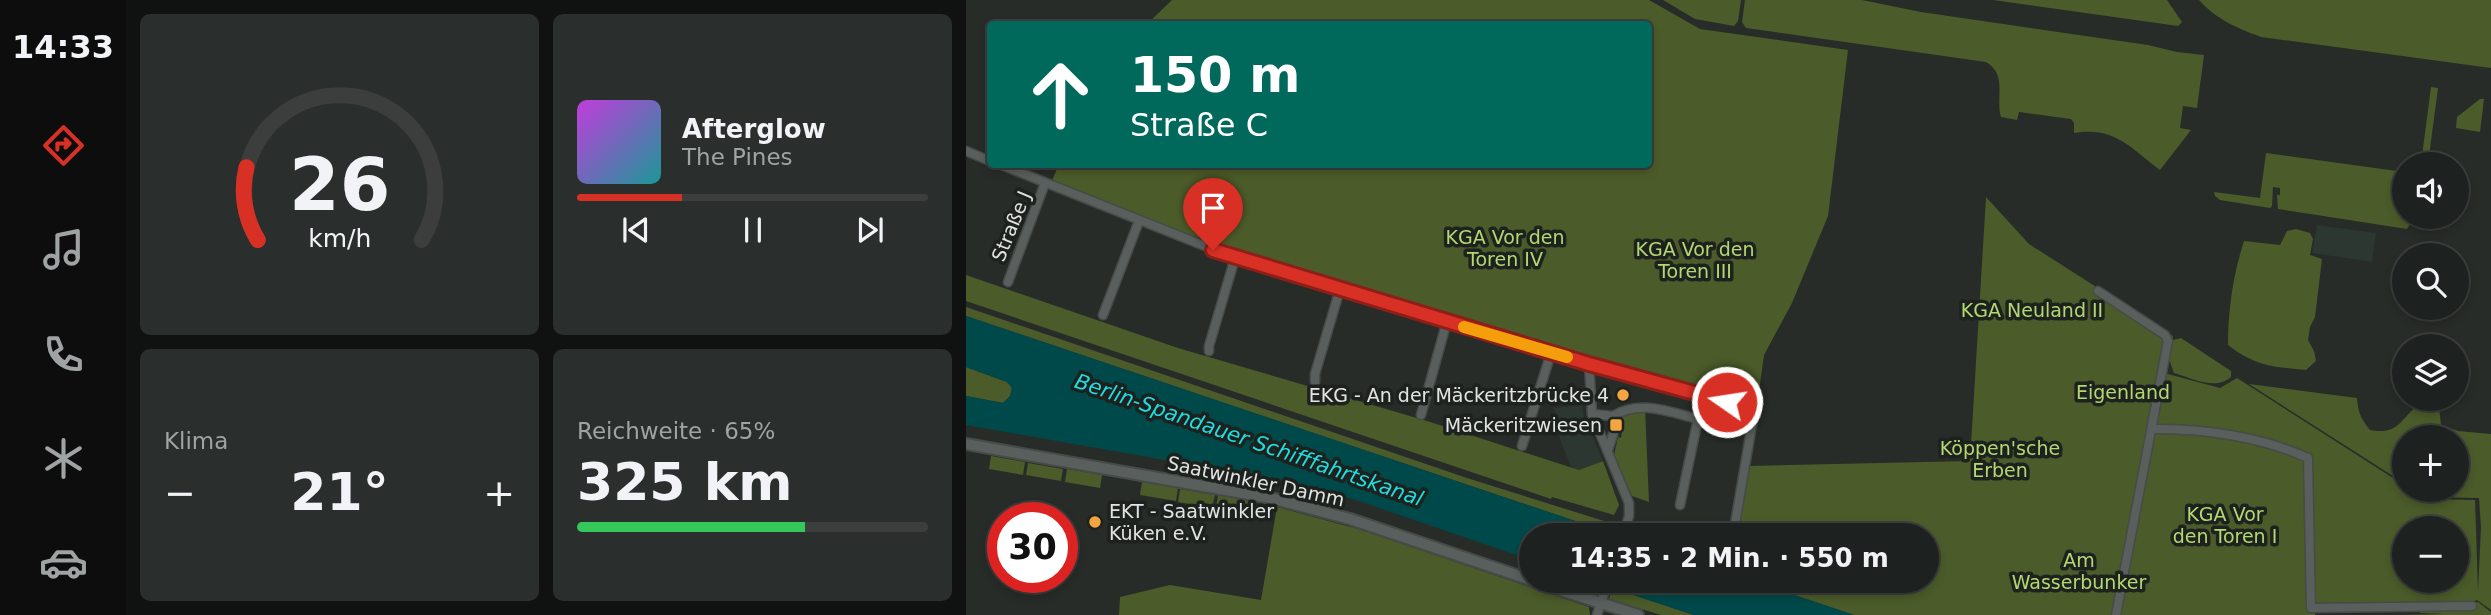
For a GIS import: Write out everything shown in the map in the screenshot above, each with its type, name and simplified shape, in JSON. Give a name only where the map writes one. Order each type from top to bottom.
[{"type":"main road","name":"Saatwinkler Damm","points":[[966,444],[1271,498],[1350,519],[1519,577]]},
{"type":"main road","name":"Saatwinkler Damm","points":[[1576,593],[1638,615]]},
{"type":"street","points":[[966,151],[987,160]]},
{"type":"street","points":[[1009,168],[1235,258],[1718,401],[1756,401],[1735,523]]},
{"type":"street","name":"Straße J","points":[[1008,282],[1045,183]]},
{"type":"street","points":[[1103,315],[1139,221]]},
{"type":"street","points":[[1209,351],[1235,258]]},
{"type":"street","points":[[1315,382],[1340,289]]},
{"type":"street","points":[[2098,291],[2165,335],[2168,341],[2116,615]]},
{"type":"street","points":[[1421,415],[1447,321]]},
{"type":"street","points":[[1522,446],[1551,352]]},
{"type":"street","points":[[1589,364],[1592,414],[1627,494],[1627,523]]},
{"type":"street","points":[[1592,414],[1613,416],[1624,409],[1647,407],[1698,419],[1680,505]]},
{"type":"street","points":[[1608,450],[1616,425],[1613,416]]},
{"type":"street","points":[[2152,429],[2233,437],[2264,443],[2308,458],[2311,608],[2472,606]]},
{"type":"street","points":[[1597,615],[1604,593]]},
{"type":"shaded area","points":[[2317,225],[2376,233],[2372,262],[2312,253]]},
{"type":"shaded area","points":[[1582,405],[1583,414],[1603,461],[1579,470],[1571,467],[1560,439],[1554,408]]},
{"type":"green space","points":[[1172,0],[1649,0],[1700,29],[1848,50],[1828,216],[1792,303],[1764,355],[1759,391],[1742,398],[1709,396],[1596,363],[1140,219],[1051,183],[1057,168],[1652,168],[1652,21],[1150,21]]},
{"type":"green space","points":[[1663,0],[1741,0],[1738,21],[1734,26],[1695,19]]},
{"type":"green space","points":[[1745,0],[1862,0],[1921,12],[2204,55],[2197,108],[2183,106],[2180,128],[2191,130],[2160,170],[2121,140],[2100,133],[2074,133],[2071,119],[2019,112],[2017,120],[2001,117],[1999,80],[1993,67],[1986,62],[1746,28],[1742,22]]},
{"type":"green space","points":[[1993,0],[2167,0],[2182,22],[2178,26]]},
{"type":"green space","points":[[2199,0],[2491,0],[2491,68],[2261,37],[2220,18]]},
{"type":"green space","points":[[2431,87],[2438,88],[2430,152],[2423,152]]},
{"type":"green space","points":[[2480,99],[2484,99],[2480,132],[2456,128],[2457,117]]},
{"type":"green space","points":[[2266,153],[2392,170],[2392,227],[2278,209],[2277,195],[2280,195],[2280,188],[2273,187],[2270,208],[2220,200],[2214,192],[2260,198]]},
{"type":"green space","points":[[1986,197],[2029,244],[2173,336],[2164,373],[2220,388],[2237,378],[2392,477],[2392,502],[2475,500],[2478,591],[2481,527],[2479,498],[2469,498],[2469,432],[2491,434],[2491,610],[2477,600],[2471,603],[2315,609],[2315,615],[1854,615],[1789,593],[1939,593],[1939,523],[1739,523],[1750,466],[1970,461]]},
{"type":"green space","points":[[2296,229],[2310,233],[2313,239],[2310,255],[2322,259],[2315,317],[2308,340],[2316,361],[2306,370],[2265,364],[2228,345],[2232,293],[2244,241],[2280,245],[2287,231]]},
{"type":"green space","points":[[966,275],[1178,348],[1427,421],[1579,470],[1603,461],[1619,505],[1614,515],[1552,497],[1551,499],[966,301]]},
{"type":"green space","points":[[966,307],[1467,478],[1610,523],[1581,523],[966,316]]},
{"type":"green space","points":[[2181,338],[2231,371],[2231,377],[2225,381],[2211,383],[2174,373],[2169,359],[2173,340]]},
{"type":"green space","points":[[966,367],[1007,382],[1012,388],[1010,396],[1003,403],[966,396]]},
{"type":"green space","points":[[2249,384],[2357,398],[2360,415],[2370,430],[2392,429],[2392,475]]},
{"type":"green space","points":[[1645,408],[1649,502],[1632,496],[1614,455],[1618,437],[1621,438],[1620,415]]},
{"type":"green space","points":[[2412,411],[2439,411],[2441,425],[2397,425]]},
{"type":"green space","points":[[991,456],[1025,462],[1023,475],[989,469]]},
{"type":"green space","points":[[1028,463],[1063,469],[1061,481],[1026,475]]},
{"type":"green space","points":[[1067,469],[1102,475],[1100,488],[1065,482]]},
{"type":"green space","points":[[1142,482],[1178,488],[1176,501],[1140,495]]},
{"type":"green space","points":[[1180,489],[1215,495],[1212,508],[1178,502]]},
{"type":"green space","points":[[1218,495],[1254,502],[1252,515],[1216,508]]},
{"type":"green space","points":[[1277,507],[1358,529],[1519,583],[1519,593],[1548,593],[1589,607],[1590,615],[1119,615],[1120,597],[1170,585],[1261,600]]},
{"type":"green space","points":[[1611,593],[1627,593],[1694,615],[1661,615],[1609,599]]},
{"type":"green space","points":[[2478,602],[2491,612],[2491,615],[2398,615],[2443,614],[2420,613],[2421,608]]},
{"type":"water","name":"Berlin-Spandauer Schifffahrtskanal","points":[[966,316],[1581,523],[1519,523],[1519,556],[1356,500],[1294,483],[966,425],[966,396],[1003,403],[1010,396],[1012,388],[1007,382],[966,367]]},
{"type":"water","points":[[1627,593],[1789,593],[1854,615],[1694,615]]},
{"type":"slow traffic","points":[[1464,327],[1567,357]]},
{"type":"place","name":"EKG - An der Mäckeritzbrücke 4","points":[[1623,395]]},
{"type":"place","name":"Mäckeritzwiesen","points":[[1616,425]]},
{"type":"place","name":"EKT - Saatwinkler Küken e.V.","points":[[1095,522]]},
{"type":"route","points":[[1213,250],[1589,364],[1727,402]]},
{"type":"park label","name":"KGA Vor den Toren IV","points":[[1505,248]]},
{"type":"park label","name":"KGA Vor den Toren III","points":[[1695,260]]},
{"type":"park label","name":"KGA Neuland II","points":[[2032,310]]},
{"type":"park label","name":"Eigenland","points":[[2123,392]]},
{"type":"park label","name":"Köppen'sche Erben","points":[[2000,459]]},
{"type":"park label","name":"KGA Vor den Toren I","points":[[2225,525]]},
{"type":"park label","name":"Am Wasserbunker","points":[[2079,571]]}]
